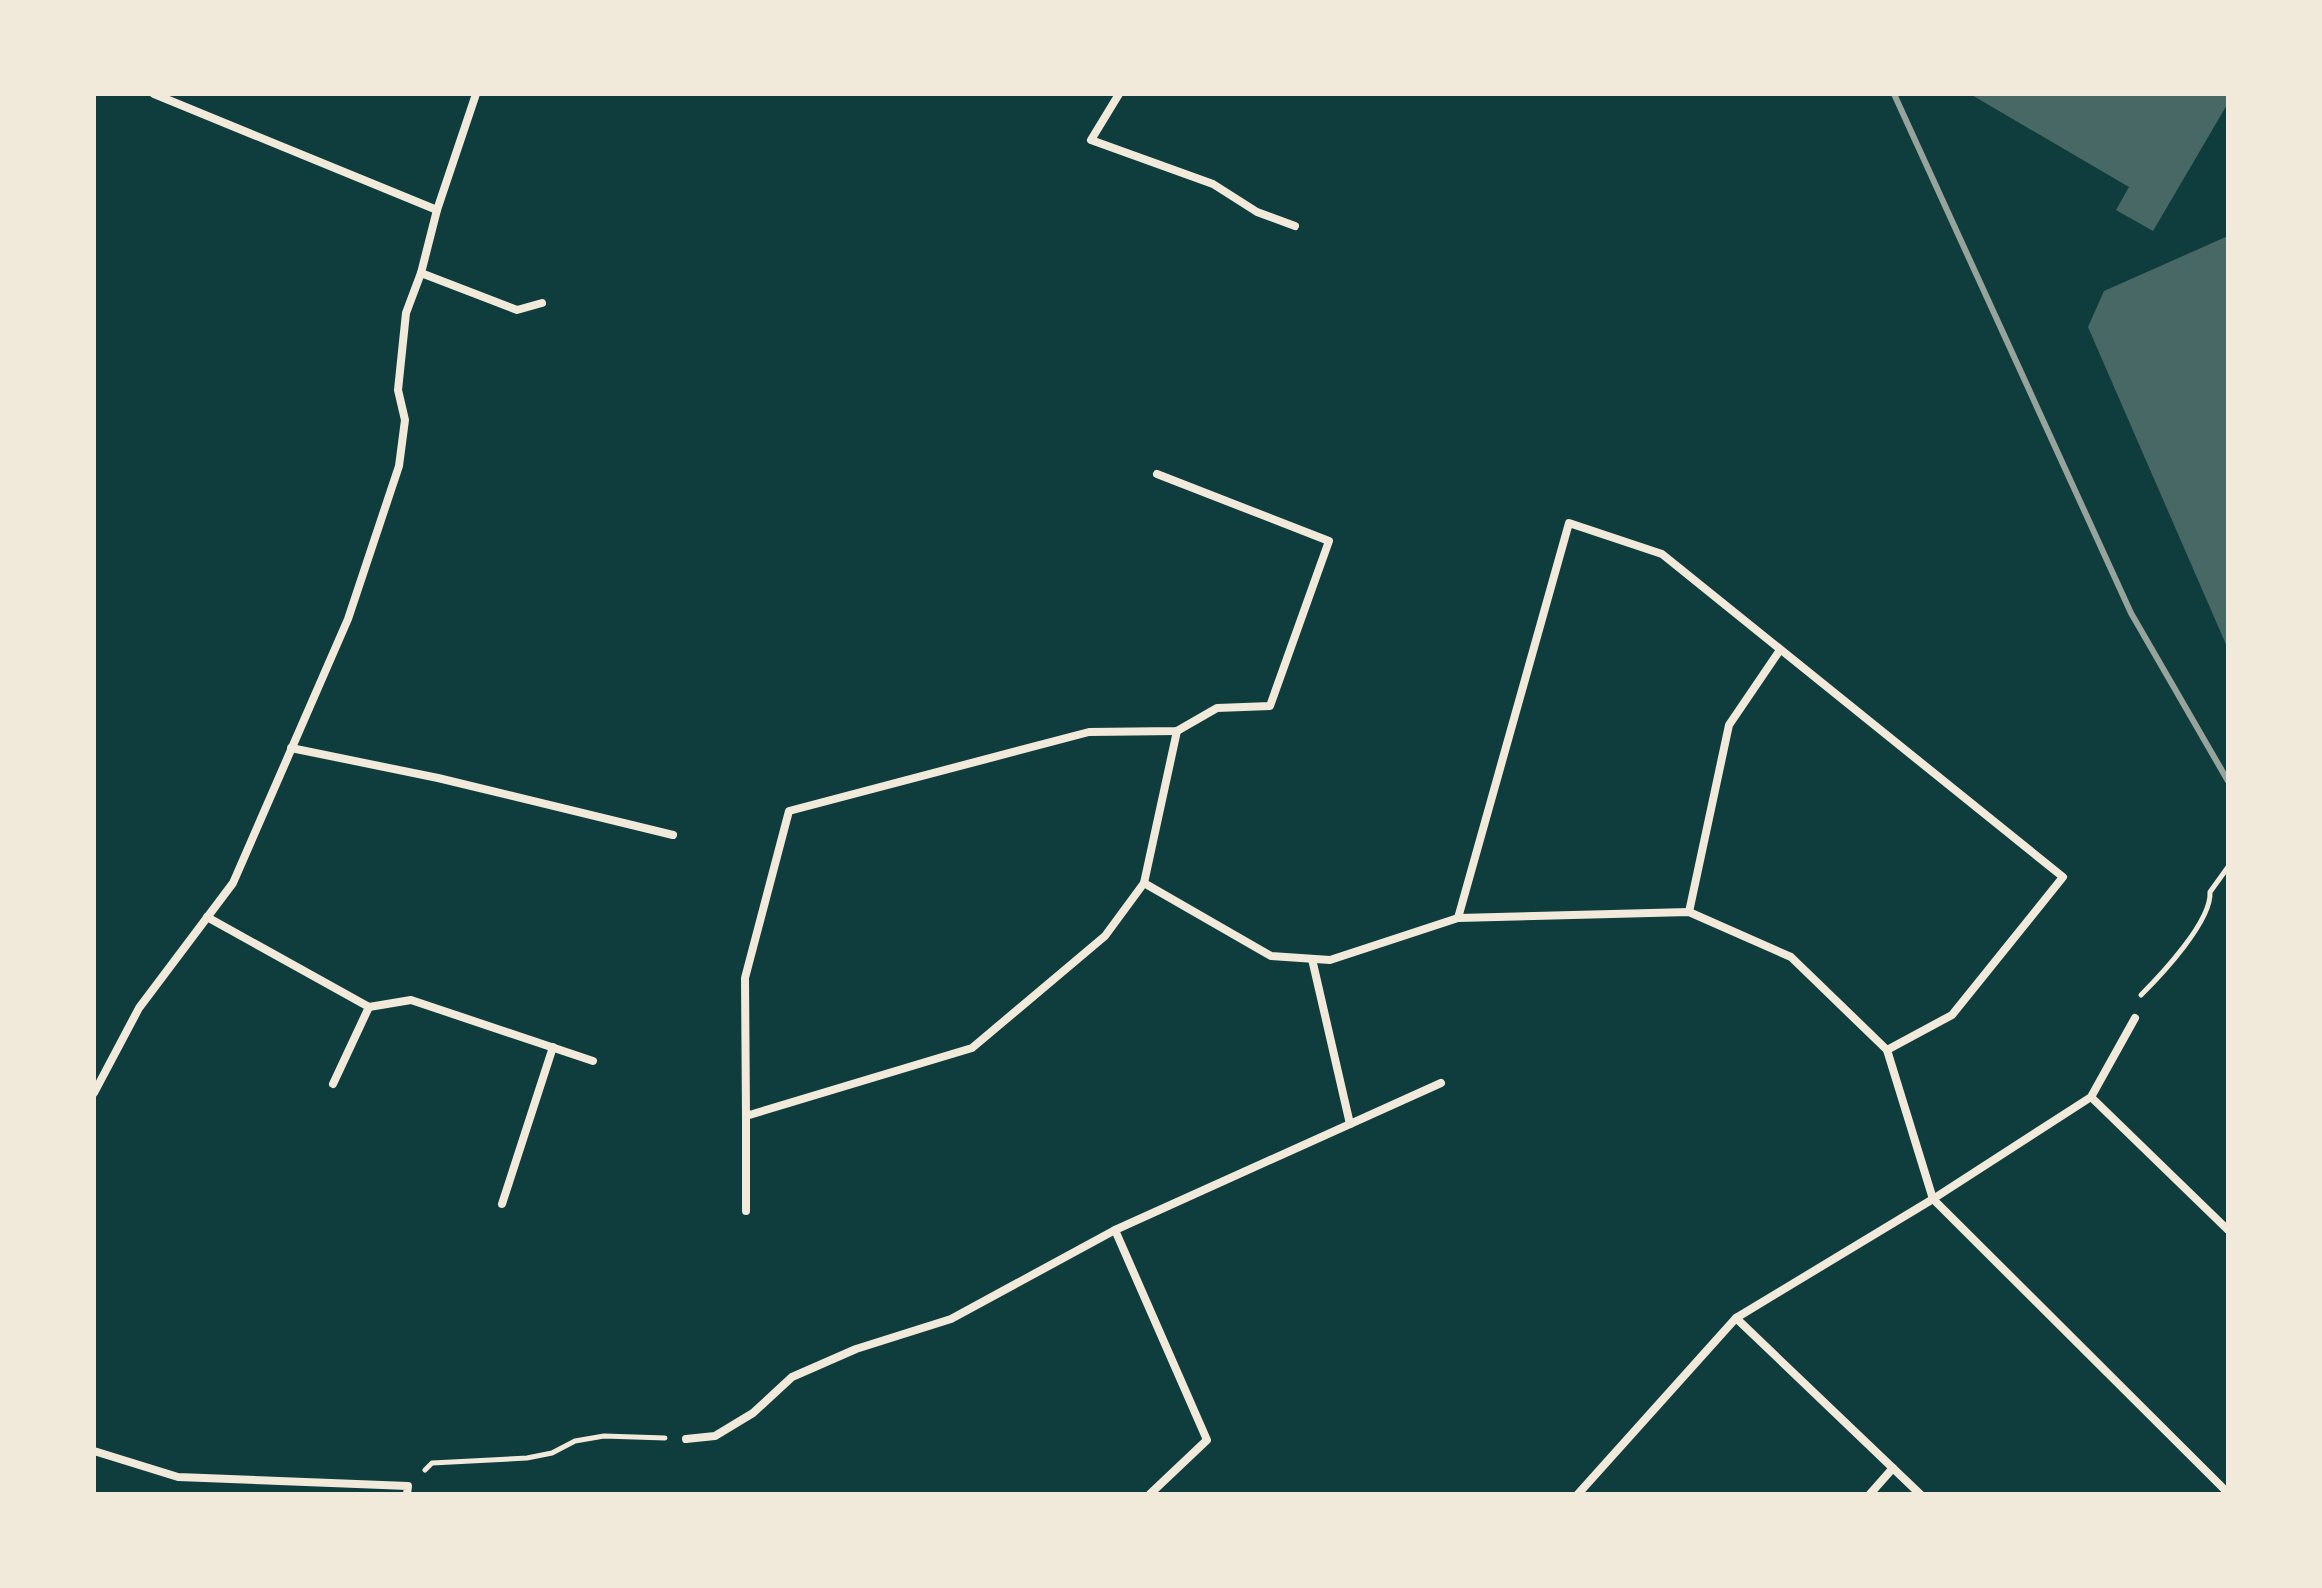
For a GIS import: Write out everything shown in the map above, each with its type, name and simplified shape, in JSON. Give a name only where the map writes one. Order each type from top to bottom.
[{"type":"street","points":[[154,94],[437,210]]},
{"type":"street","points":[[94,1093],[139,1008],[233,883],[348,619],[399,466],[405,420],[398,390],[406,313],[476,94]]},
{"type":"street","points":[[1119,94],[1091,140],[1213,184],[1257,212],[1295,226]]},
{"type":"street","points":[[421,273],[517,310],[542,303]]},
{"type":"street","points":[[746,1211],[745,978],[789,811],[1089,732],[1177,731],[1217,708],[1270,706],[1329,541],[1157,474]]},
{"type":"street","points":[[1458,918],[1569,523],[1662,554],[2063,877],[1952,1015],[1887,1050]]},
{"type":"street","points":[[1689,912],[1729,725],[1780,650]]},
{"type":"street","points":[[746,1116],[972,1048],[1105,936],[1144,883],[1177,731]]},
{"type":"street","points":[[291,748],[438,778],[673,835]]},
{"type":"street","points":[[1144,883],[1271,956],[1330,960],[1458,918],[1689,912],[1791,957],[1887,1050],[1933,1199],[2228,1493]]},
{"type":"street","points":[[207,917],[369,1007],[411,1000],[593,1061]]},
{"type":"street","points":[[1312,959],[1350,1124]]},
{"type":"street","points":[[333,1084],[369,1007]]},
{"type":"street","points":[[1578,1494],[1736,1318],[1933,1199],[2091,1097],[2135,1018]]},
{"type":"street","points":[[502,1204],[553,1047]]},
{"type":"street","points":[[686,1439],[715,1436],[753,1413],[792,1377],[856,1349],[951,1319],[1115,1230],[1441,1083]]},
{"type":"street","points":[[2091,1097],[2228,1230]]},
{"type":"street","points":[[1115,1230],[1207,1440],[1150,1494]]},
{"type":"street","points":[[1736,1318],[1920,1494]]},
{"type":"street","points":[[94,1451],[178,1477],[408,1490]]},
{"type":"street","points":[[1870,1494],[1893,1468]]},
{"type":"path","points":[[2135,1018],[2136,1000],[2188,942],[2210,901],[2210,892],[2228,867]]},
{"type":"path","points":[[408,1490],[432,1463],[527,1458],[552,1453],[575,1441],[604,1436],[686,1439]]},
{"type":"building","points":[[1970,94],[2228,94],[2228,103],[2153,231],[2116,210],[2129,187]]},
{"type":"building","points":[[2228,236],[2228,649],[2088,327],[2104,291]]},
{"type":"railway","points":[[1894,94],[2131,613],[2228,781]]}]
